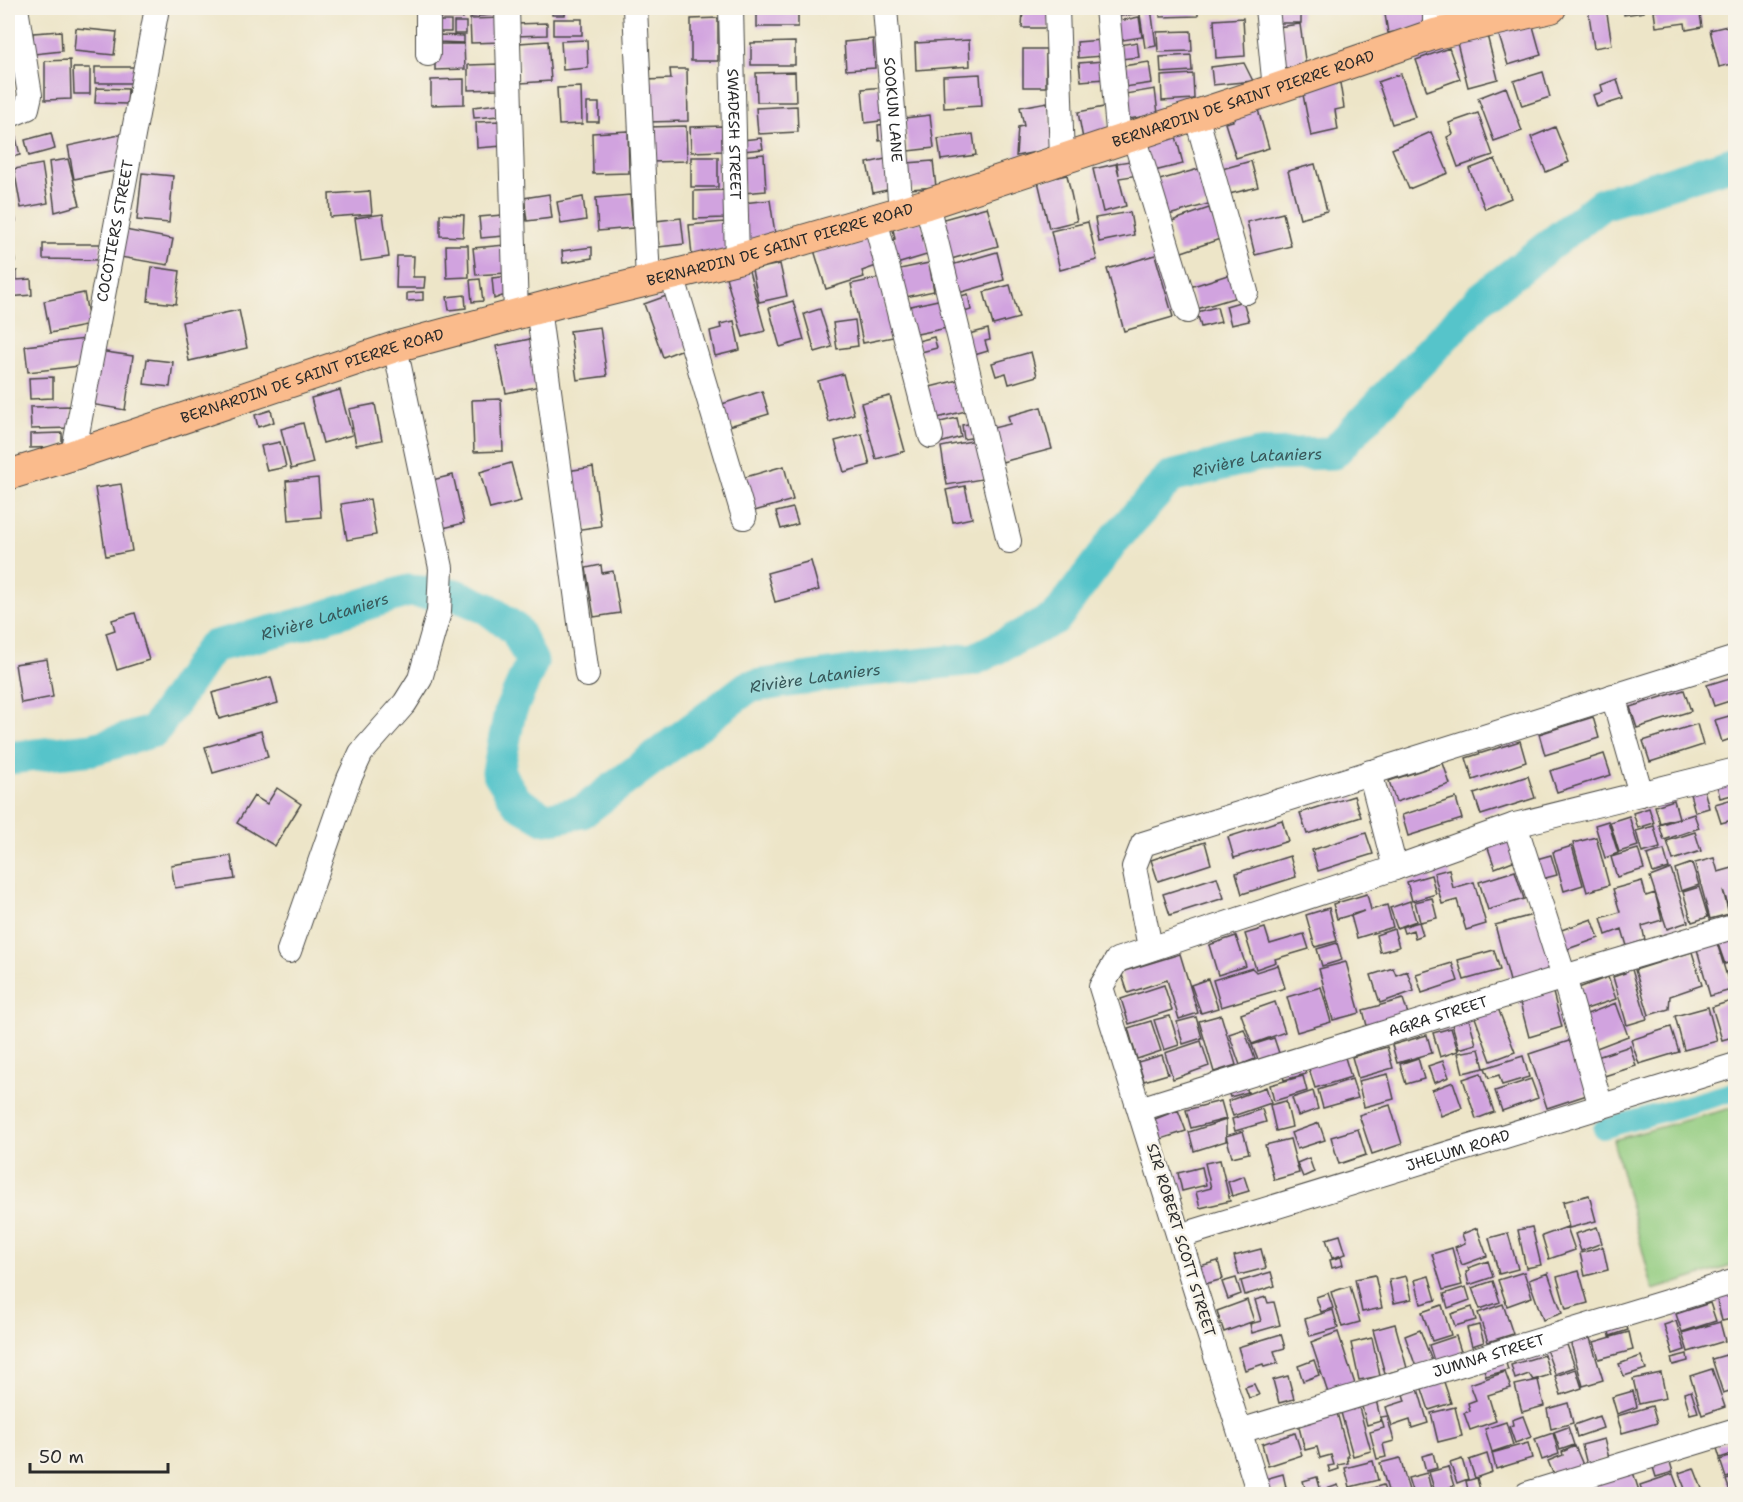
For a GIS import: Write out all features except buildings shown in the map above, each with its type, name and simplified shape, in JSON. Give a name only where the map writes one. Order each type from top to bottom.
[{"type":"main road","name":"BERNARDIN DE SAINT PIERRE ROAD","points":[[8,475],[395,348],[527,311],[737,259],[901,212],[1275,89],[1435,21],[1551,8]]},
{"type":"street","points":[[8,116],[27,108],[30,94],[16,8]]},
{"type":"street","name":"COCOTIERS STREET","points":[[74,455],[157,8]]},
{"type":"street","points":[[428,8],[428,54]]},
{"type":"street","points":[[507,8],[527,311],[587,675]]},
{"type":"street","points":[[635,8],[660,277],[744,517]]},
{"type":"street","name":"SWADESH STREET","points":[[731,8],[737,259]]},
{"type":"street","name":"SOOKUN LANE","points":[[885,8],[901,212]]},
{"type":"street","points":[[1057,8],[1062,160]]},
{"type":"street","points":[[1107,8],[1127,138],[1187,311]]},
{"type":"street","points":[[1267,8],[1275,89]]},
{"type":"street","points":[[1196,115],[1246,292]]},
{"type":"street","points":[[901,212],[931,436]]},
{"type":"street","points":[[901,212],[1009,541]]},
{"type":"street","points":[[289,951],[349,779],[361,753],[405,703],[420,679],[439,612],[441,568],[395,348]]},
{"type":"street","points":[[1736,658],[1143,844],[1134,867],[1150,947],[1395,868],[1515,825],[1736,770]]},
{"type":"street","points":[[1613,696],[1641,794]]},
{"type":"street","points":[[1370,772],[1395,868]]},
{"type":"street","points":[[1515,825],[1564,977],[1601,1107]]},
{"type":"street","name":"AGRA STREET","points":[[1140,1109],[1736,926]]},
{"type":"street","name":"SIR ROBERT SCOTT STREET","points":[[1150,947],[1117,960],[1101,987],[1180,1236],[1258,1494]]},
{"type":"street","name":"JHELUM ROAD","points":[[1180,1236],[1736,1065]]},
{"type":"street","name":"JUMNA STREET","points":[[1240,1431],[1736,1281]]},
{"type":"street","points":[[1527,1494],[1736,1430]]},
{"type":"green space","points":[[1735,1107],[1735,1265],[1653,1290],[1613,1140]]},
{"type":"waterway","name":"Rivière Lataniers","points":[[8,758],[93,749],[154,731],[212,647],[298,625],[408,591],[456,595],[488,609],[516,630],[532,662],[510,712],[498,772],[517,802],[546,819],[582,812],[748,687],[850,672],[975,659],[1056,618],[1115,539],[1171,477],[1259,455],[1333,453],[1479,300],[1602,204],[1736,162]]},
{"type":"waterway","points":[[1603,1129],[1736,1091]]}]
